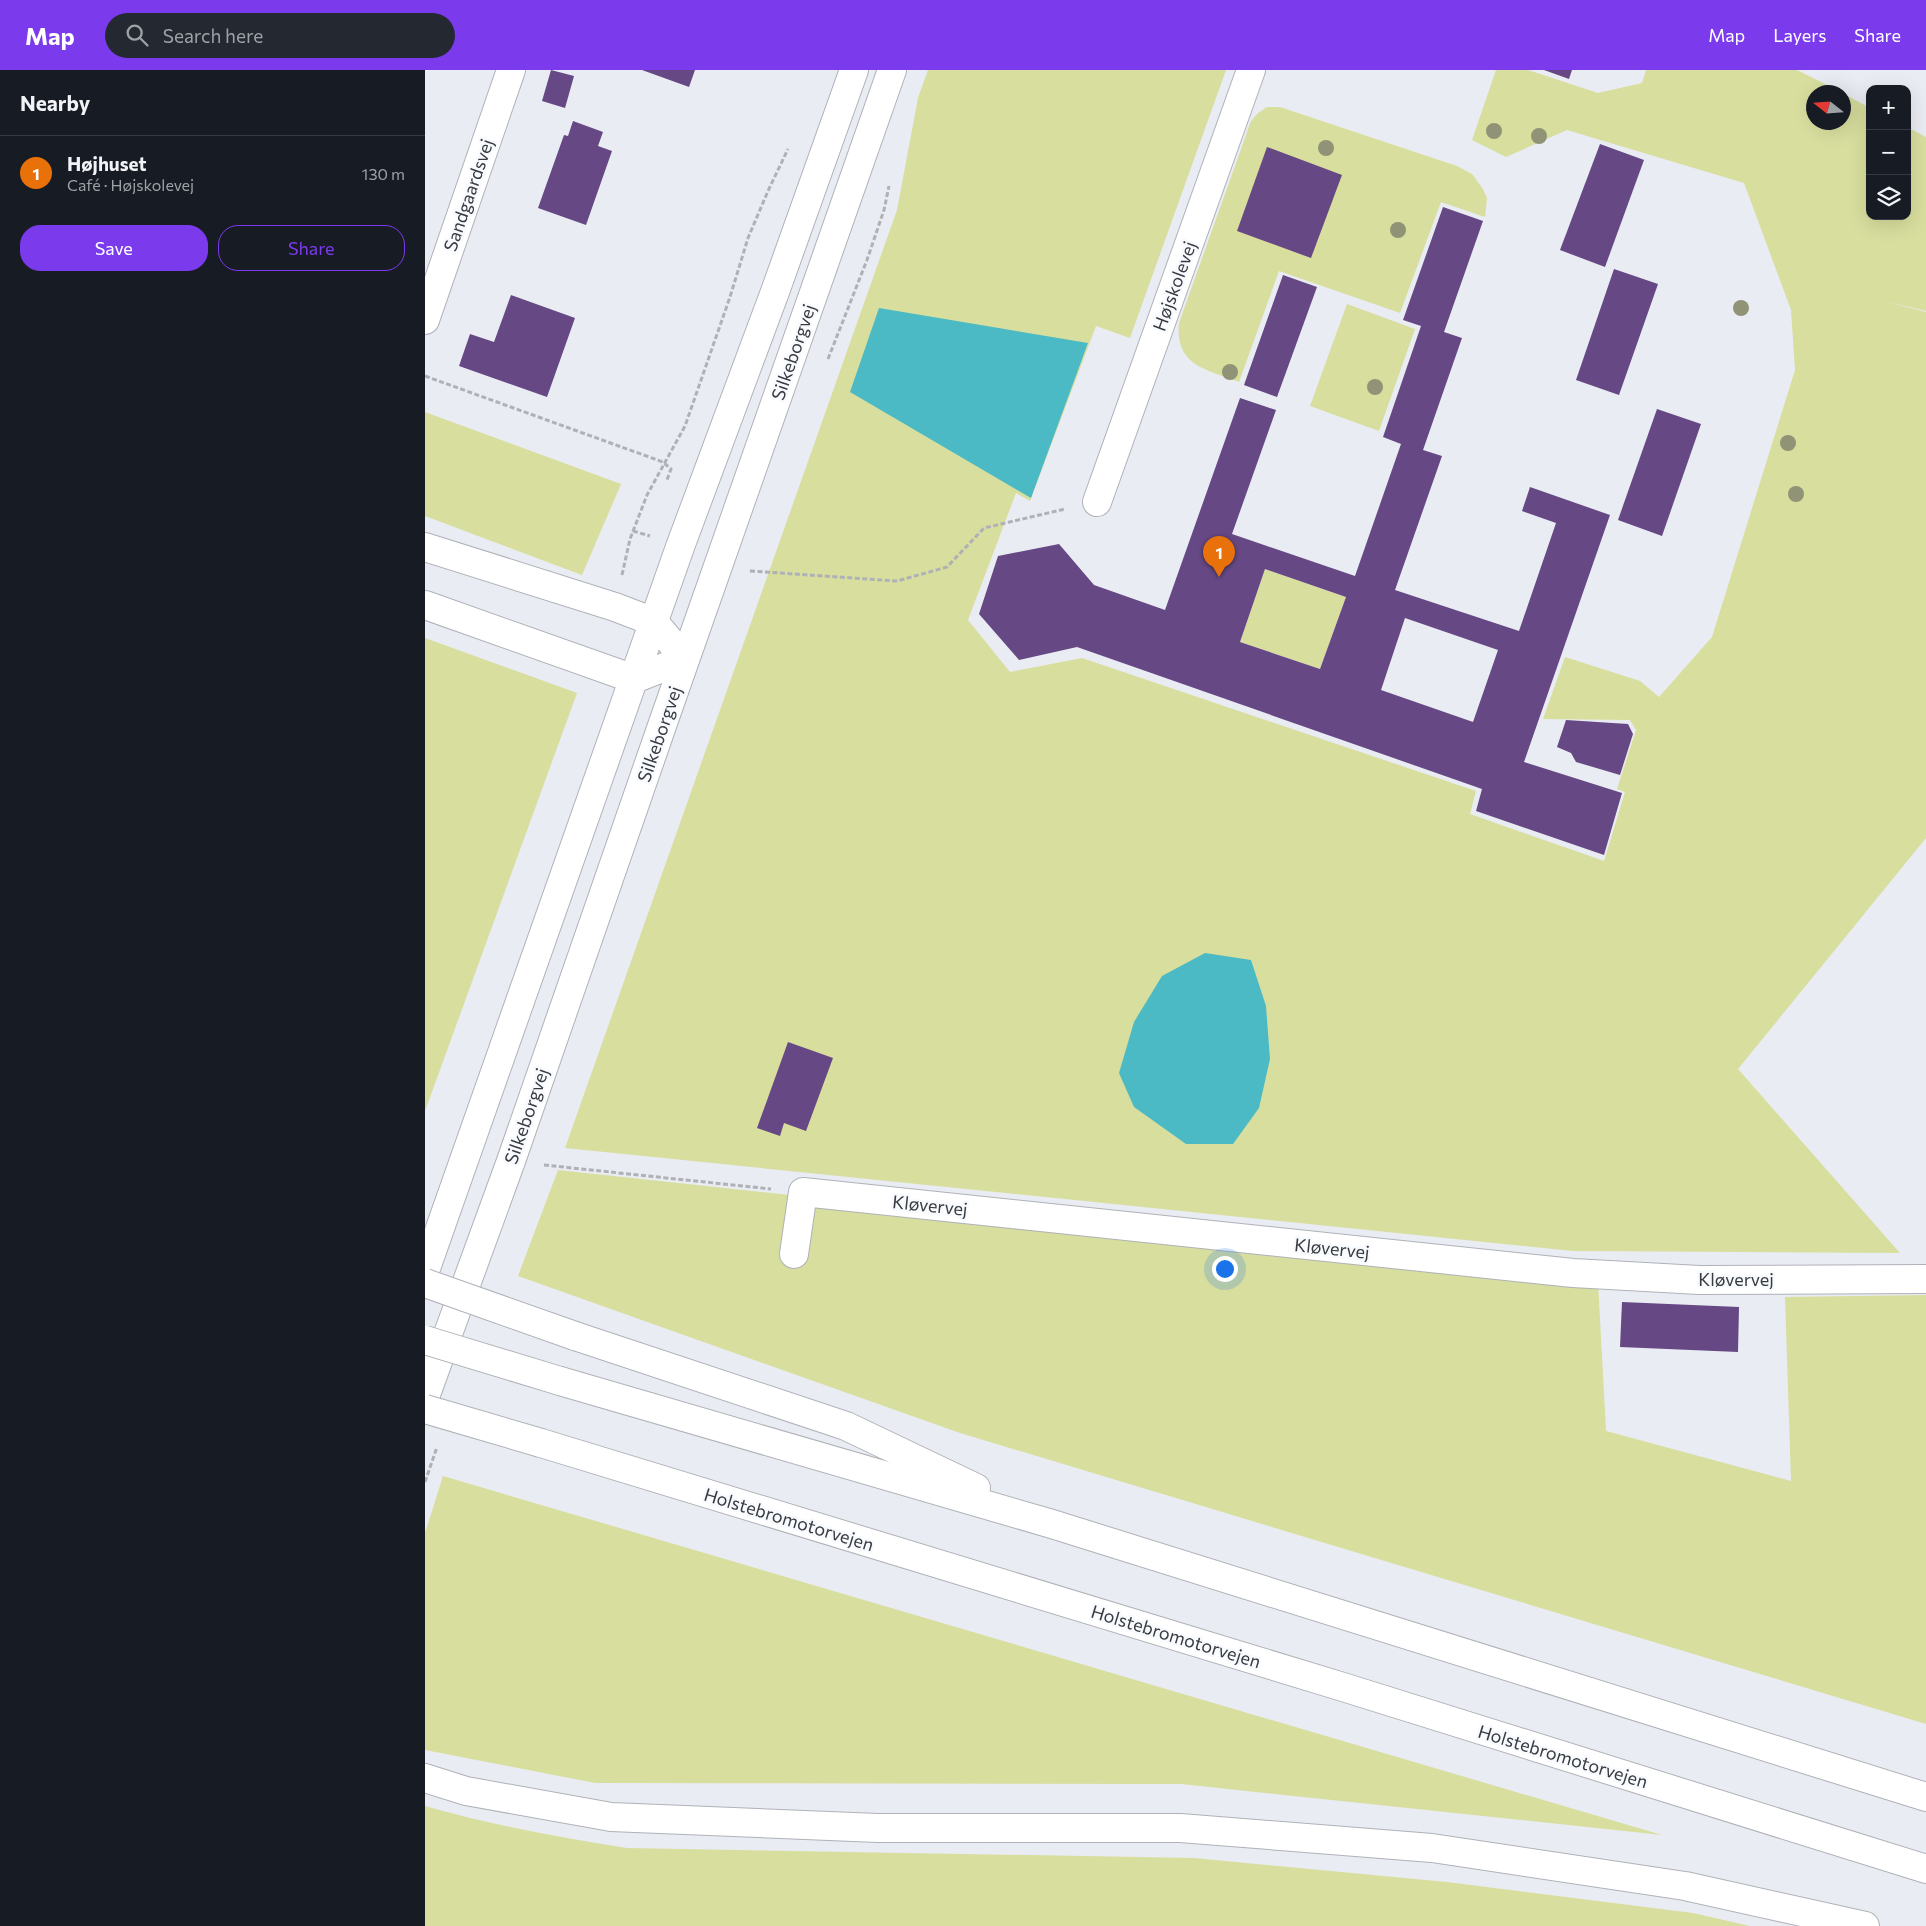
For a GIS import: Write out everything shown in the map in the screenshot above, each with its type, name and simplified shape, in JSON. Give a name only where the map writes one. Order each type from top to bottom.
[{"type":"main road","name":"Sandgaardsvej","points":[[425,320],[511,70]]},
{"type":"main road","name":"Silkeborgvej","points":[[425,1271],[654,622],[854,70]]},
{"type":"main road","name":"Silkeborgvej","points":[[425,1398],[511,1161],[892,70]]},
{"type":"main road","name":"Højskolevej","points":[[1097,502],[1251,70]]},
{"type":"main road","points":[[425,547],[615,607],[654,622],[685,660],[634,679],[425,605]]},
{"type":"main road","points":[[794,1254],[803,1192]]},
{"type":"main road","name":"Kløvervej","points":[[803,1192],[1573,1273],[1699,1280],[1926,1278]]},
{"type":"main road","points":[[425,1283],[575,1336],[846,1426],[1052,1524]]},
{"type":"main road","points":[[425,1340],[1052,1524],[1926,1797]]},
{"type":"main road","name":"Holstebromotorvejen","points":[[425,1409],[1333,1684],[1926,1869]]},
{"type":"main road","points":[[425,1778],[466,1791],[611,1817],[879,1828],[1180,1828],[1432,1848],[1685,1886],[1865,1926]]},
{"type":"path","points":[[627,548],[647,495],[663,462],[685,426],[730,297],[748,238],[792,140]]},
{"type":"path","points":[[425,376],[663,462],[671,469],[665,485]]},
{"type":"path","points":[[748,571],[897,582],[947,567],[984,528],[1097,502]]},
{"type":"path","points":[[633,530],[648,535],[651,527]]},
{"type":"path","points":[[511,1161],[803,1192]]},
{"type":"green space","points":[[928,70],[1226,70],[1130,338],[1096,326],[1030,501],[1016,493],[968,620],[1010,672],[1082,658],[1476,791],[1470,814],[1604,861],[1625,792],[1617,789],[1636,730],[1630,720],[1543,719],[1565,657],[1640,681],[1659,697],[1712,637],[1795,370],[1791,310],[1744,183],[1567,130],[1506,157],[1472,140],[1496,70],[1528,70],[1598,93],[1642,83],[1646,70],[1797,70],[1827,85],[1806,85],[1806,130],[1851,130],[1851,98],[1866,106],[1866,220],[1911,220],[1911,129],[1926,137],[1926,311],[1883,301],[1926,312],[1926,838],[1738,1069],[1900,1253],[1573,1251],[565,1148],[897,210],[918,98]]},
{"type":"green space","points":[[1267,107],[1280,107],[1457,166],[1472,174],[1487,198],[1485,217],[1441,202],[1400,313],[1279,271],[1239,382],[1195,364],[1182,349],[1179,337],[1179,323],[1251,121]]},
{"type":"green space","points":[[1347,304],[1415,329],[1379,431],[1310,406]]},
{"type":"green space","points":[[425,412],[621,484],[582,575],[425,516]]},
{"type":"green space","points":[[1265,569],[1346,597],[1320,669],[1240,642]]},
{"type":"green space","points":[[425,638],[577,693],[425,1111]]},
{"type":"green space","points":[[558,1170],[1598,1282],[1606,1431],[1791,1481],[1785,1297],[1926,1295],[1926,1724],[960,1433],[518,1276]]},
{"type":"green space","points":[[443,1476],[1662,1835],[1181,1784],[595,1783],[425,1750],[425,1533]]},
{"type":"green space","points":[[425,1806],[525,1830],[627,1848],[1194,1858],[1447,1882],[1693,1913],[1750,1926],[425,1926]]},
{"type":"water","points":[[879,308],[1088,343],[1031,498],[850,392]]},
{"type":"water","points":[[1205,953],[1251,960],[1266,1006],[1270,1059],[1259,1108],[1233,1144],[1186,1144],[1134,1107],[1119,1073],[1134,1022],[1162,976]]},
{"type":"building","points":[[551,70],[574,76],[565,108],[542,101]]},
{"type":"building","points":[[642,70],[695,70],[689,87]]},
{"type":"building","points":[[1544,70],[1572,70],[1569,79]]},
{"type":"building","points":[[573,121],[603,132],[598,146],[612,151],[586,225],[538,208],[564,135],[568,136]]},
{"type":"building","points":[[1600,144],[1644,160],[1605,267],[1560,250]]},
{"type":"building","points":[[1267,147],[1342,175],[1311,258],[1237,231]]},
{"type":"building","points":[[1443,207],[1483,221],[1444,332],[1462,338],[1423,450],[1442,456],[1395,590],[1519,631],[1556,523],[1522,511],[1530,487],[1610,515],[1524,762],[1622,793],[1604,855],[1476,811],[1482,789],[1077,647],[1019,660],[979,614],[998,556],[1059,544],[1094,585],[1165,610],[1240,398],[1276,410],[1232,534],[1355,576],[1401,444],[1383,437],[1421,326],[1403,320]],"holes":[[[1265,569],[1346,597],[1320,669],[1240,642]],[[1405,618],[1498,650],[1473,722],[1381,690]]]},
{"type":"building","points":[[1614,269],[1658,284],[1619,395],[1576,380]]},
{"type":"building","points":[[1283,275],[1317,287],[1277,397],[1244,385]]},
{"type":"building","points":[[511,295],[575,318],[547,397],[459,366],[470,334],[494,342]]},
{"type":"building","points":[[1657,409],[1701,424],[1662,536],[1618,520]]},
{"type":"building","points":[[1566,720],[1628,724],[1633,734],[1620,775],[1576,762],[1571,753],[1557,747]]},
{"type":"building","points":[[788,1042],[833,1058],[806,1131],[784,1123],[780,1136],[757,1128]]},
{"type":"building","points":[[1622,1302],[1739,1307],[1738,1352],[1620,1347]]},
{"type":"place","name":"Højhuset","points":[[1219,577]]}]
